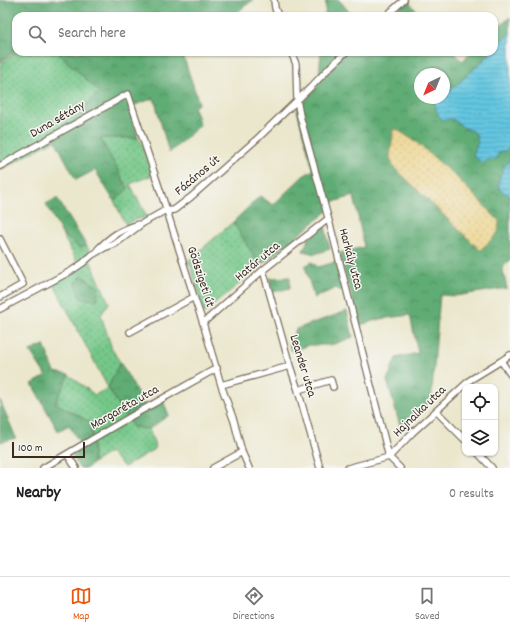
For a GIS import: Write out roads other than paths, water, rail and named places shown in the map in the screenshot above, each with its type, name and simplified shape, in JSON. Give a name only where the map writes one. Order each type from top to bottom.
[{"type":"street","points":[[274,0],[276,12]]},
{"type":"street","points":[[390,12],[404,0]]},
{"type":"street","name":"Harkály utca","points":[[293,56],[296,64],[297,100],[300,116],[338,254],[389,457]]},
{"type":"street","name":"Fácános út","points":[[0,309],[71,271],[92,255],[115,244],[143,223],[164,211],[174,210],[192,197],[258,138],[342,56]]},
{"type":"street","name":"Duna sétány","points":[[0,166],[128,94]]},
{"type":"street","name":"Gödszigeti út","points":[[128,94],[168,211],[221,385],[234,421],[242,452],[249,468]]},
{"type":"street","name":"Határ utca","points":[[203,323],[263,270],[328,219]]},
{"type":"street","points":[[0,239],[24,284],[0,298]]},
{"type":"street","name":"Leander utca","points":[[263,270],[320,468]]},
{"type":"street","points":[[130,332],[194,297]]},
{"type":"street","name":"Hajnalka utca","points":[[348,468],[389,457],[470,380],[510,355]]},
{"type":"street","points":[[501,361],[510,374]]},
{"type":"street","points":[[221,385],[290,366]]},
{"type":"street","name":"Margaréta utca","points":[[44,468],[217,368]]},
{"type":"street","points":[[298,390],[331,380],[333,387]]},
{"type":"street","points":[[436,411],[462,437]]},
{"type":"street","points":[[213,468],[242,452]]},
{"type":"street","points":[[67,454],[76,468]]},
{"type":"street","points":[[481,456],[492,468]]},
{"type":"street","points":[[389,457],[400,468]]},
{"type":"water","points":[[510,32],[510,148],[505,151],[500,151],[495,160],[490,159],[483,163],[473,156],[478,142],[476,134],[463,127],[453,119],[442,120],[437,113],[435,104],[450,104],[450,91],[488,56],[498,56],[498,46]]},
{"type":"water","points":[[509,160],[510,196],[499,189],[501,174]]}]
